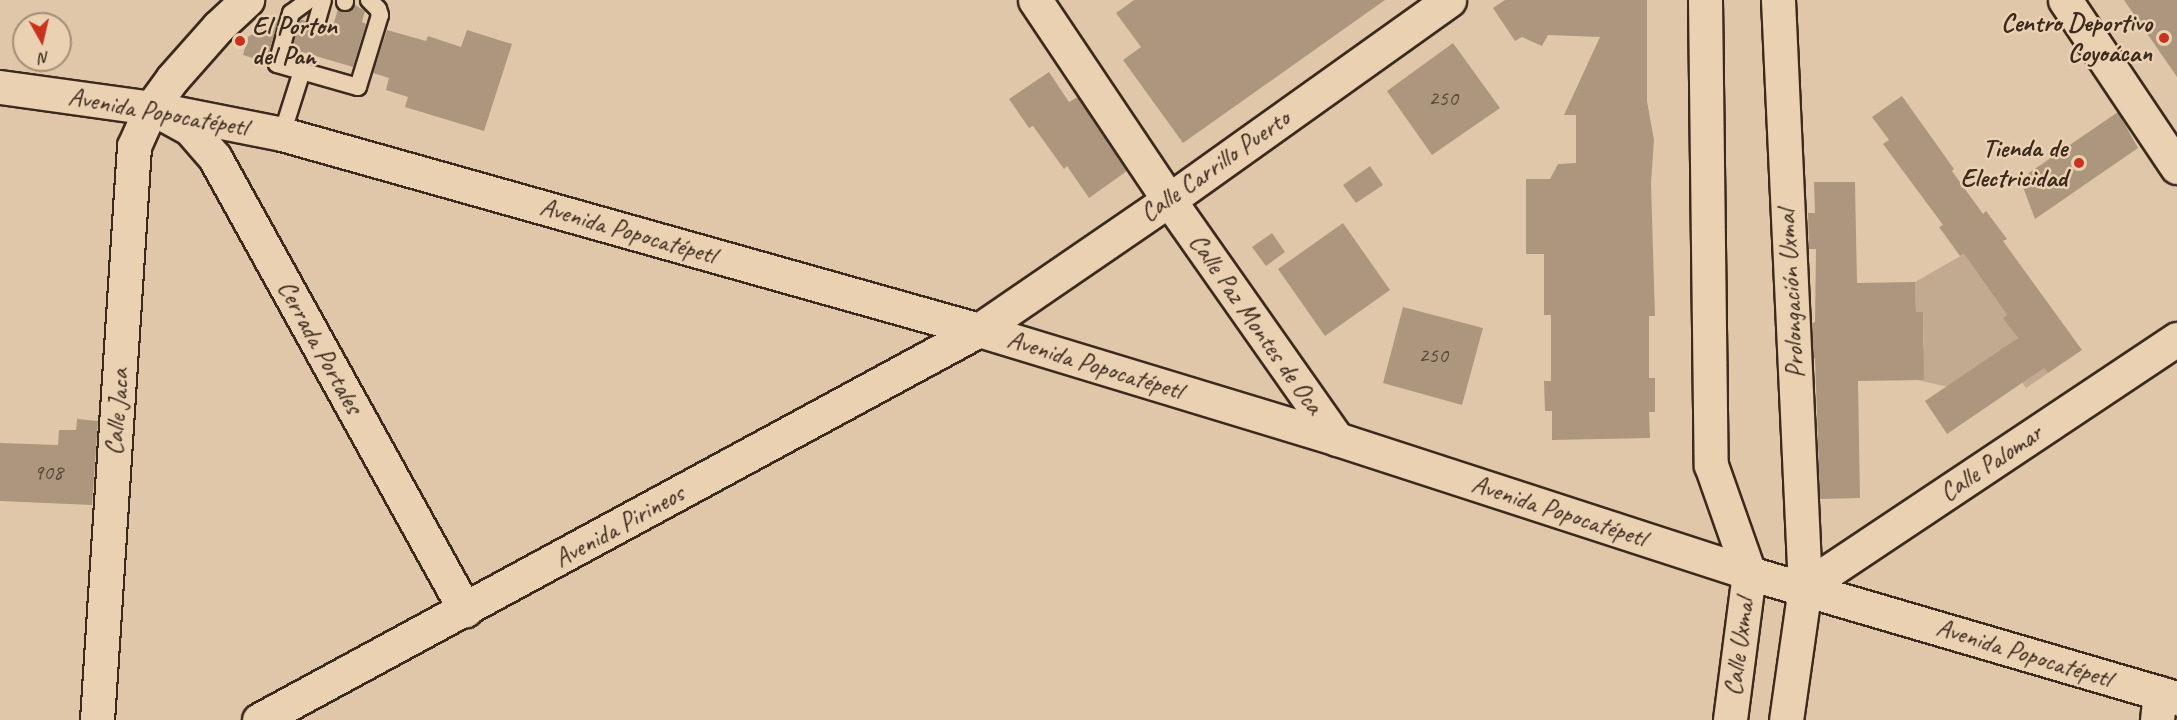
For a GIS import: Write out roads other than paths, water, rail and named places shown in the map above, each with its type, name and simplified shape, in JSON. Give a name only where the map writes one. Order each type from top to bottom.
[{"type":"street","name":"Calle Jaca","points":[[97,720],[134,146],[151,108],[194,53],[248,0]]},
{"type":"street","name":"Calle Paz Montes de Oca","points":[[1035,0],[1169,200],[1337,439]]},
{"type":"street","name":"Calle Carrillo Puerto","points":[[978,330],[1169,200],[1449,0]]},
{"type":"street","points":[[1705,0],[1711,465],[1749,573]]},
{"type":"street","name":"Prolongación Uxmal","points":[[1778,0],[1804,587]]},
{"type":"street","points":[[2065,0],[2177,167]]},
{"type":"street","name":"Avenida Popocatépetl","points":[[0,87],[151,108],[282,134],[978,330],[1337,439],[1749,573],[1804,587],[2165,704]]},
{"type":"street","name":"Cerrada Portales","points":[[151,108],[190,129],[215,158],[465,610]]},
{"type":"street","name":"Avenida Pirineos","points":[[259,720],[978,330]]},
{"type":"street","name":"Calle Palomar","points":[[1804,587],[2177,339]]},
{"type":"street","name":"Calle Uxmal","points":[[1730,720],[1749,573]]},
{"type":"street","points":[[1786,720],[1804,587]]},
{"type":"lane","points":[[309,0],[291,13],[277,64],[358,87],[380,15],[378,9],[365,2]]},
{"type":"lane","points":[[316,24],[323,0]]},
{"type":"lane","points":[[282,134],[302,71]]},
{"type":"place","name":"Centro Deportivo Coyoácan","points":[[2164,38]]},
{"type":"place","name":"El Porton del Pan","points":[[240,41]]},
{"type":"place","name":"Tienda de Electricidad","points":[[2079,163]]}]
